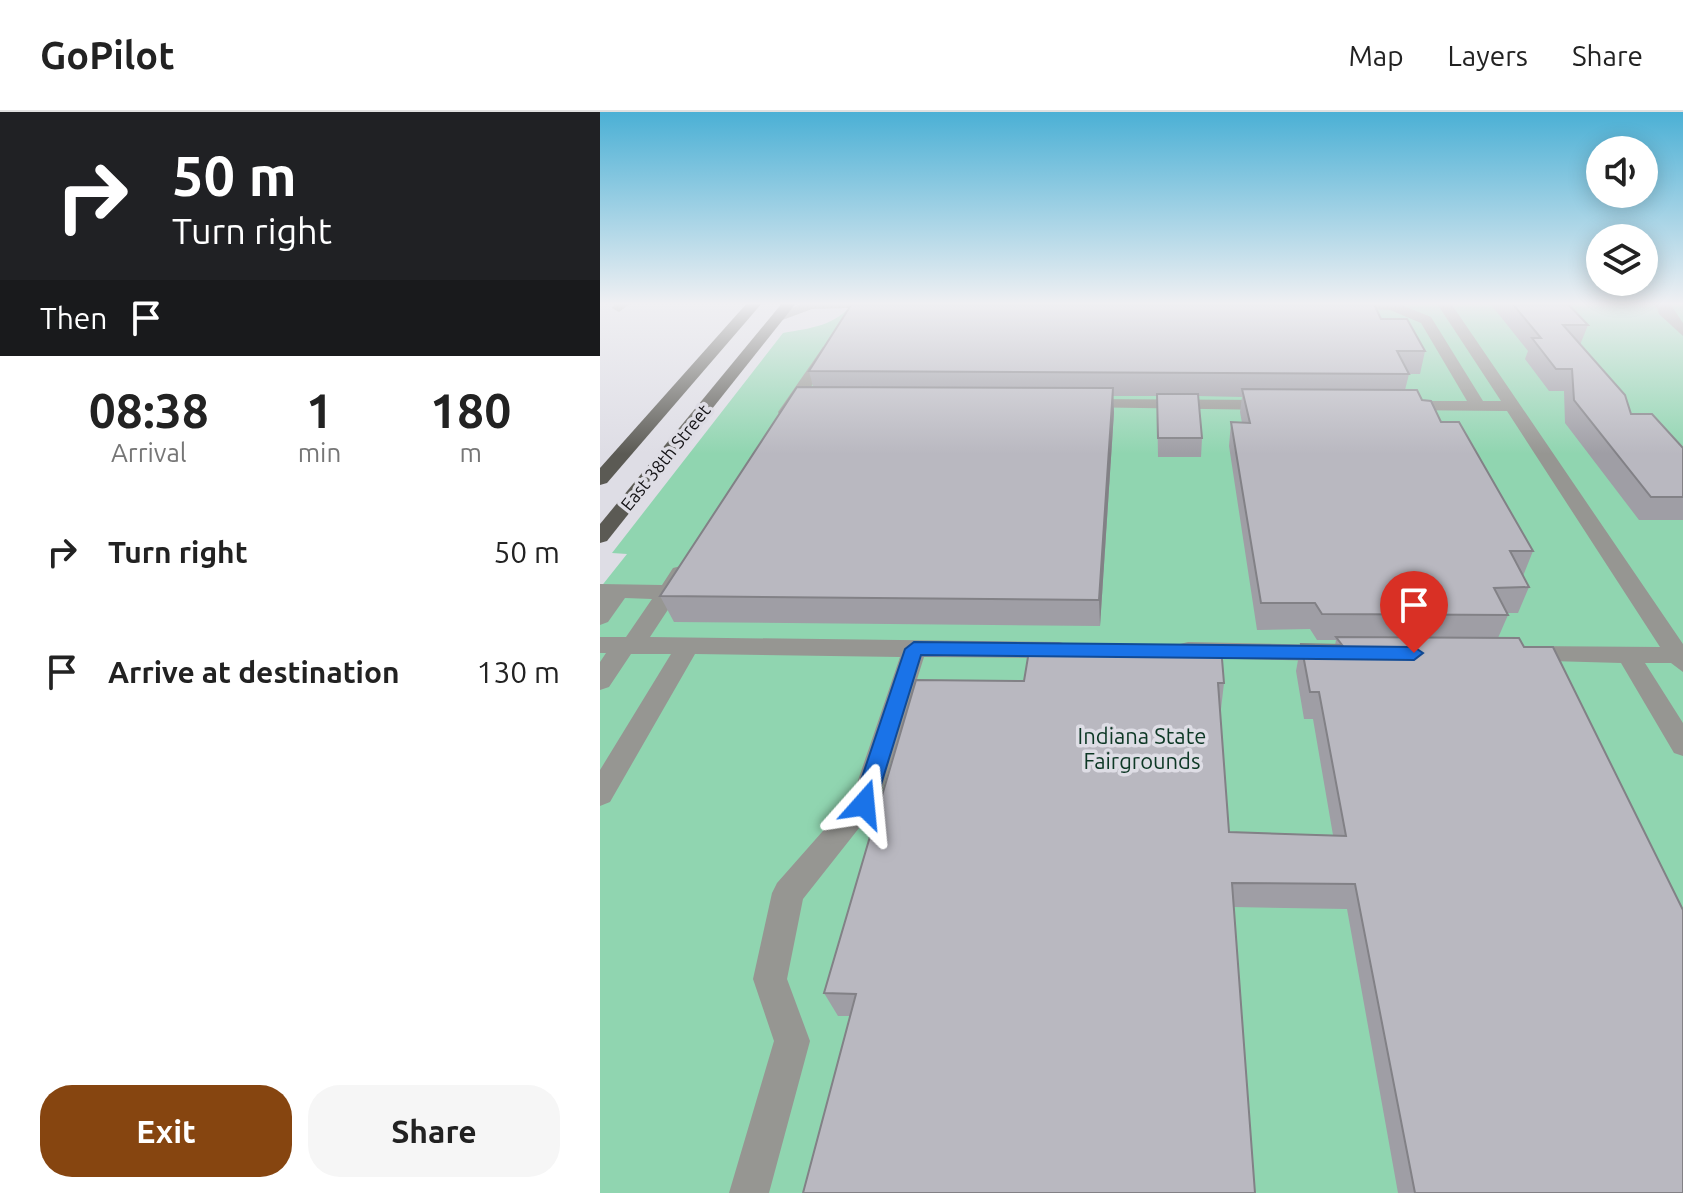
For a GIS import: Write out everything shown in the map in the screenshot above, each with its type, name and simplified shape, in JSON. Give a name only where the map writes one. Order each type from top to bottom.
[{"type":"main road","name":"East 38th Street","points":[[600,479],[712,352]]},
{"type":"main road","name":"East 38th Street","points":[[600,537],[749,352]]},
{"type":"lane","points":[[777,425],[800,402],[829,352]]},
{"type":"lane","points":[[1446,352],[1478,406]]},
{"type":"lane","points":[[1476,352],[1680,659]]},
{"type":"lane","points":[[1461,378],[1493,378]]},
{"type":"lane","points":[[1064,404],[1292,405]]},
{"type":"lane","points":[[1383,406],[1512,406]]},
{"type":"lane","points":[[600,681],[619,645],[668,592],[692,555]]},
{"type":"lane","points":[[600,617],[609,591],[668,592]]},
{"type":"lane","points":[[619,645],[1086,650]]},
{"type":"lane","points":[[600,794],[688,646]]},
{"type":"lane","points":[[749,1193],[792,1041],[770,979],[788,893],[864,804],[914,649]]},
{"type":"lane","points":[[1166,650],[1356,653]]},
{"type":"lane","points":[[1500,654],[1628,655],[1680,659]]},
{"type":"lane","points":[[1628,655],[1683,746]]},
{"type":"green space","name":"Indiana State Fairgrounds","points":[[768,352],[1683,352],[1683,1193],[600,1193],[600,588],[627,554],[612,553]]},
{"type":"building","points":[[821,352],[1398,352],[1409,374],[809,371]]},
{"type":"building","points":[[1543,352],[1587,352],[1625,395],[1631,414],[1652,414],[1683,448],[1683,497],[1651,497],[1574,400],[1572,369],[1556,369]]},
{"type":"building","points":[[797,387],[1113,388],[1099,600],[660,596]]},
{"type":"building","points":[[1242,389],[1417,390],[1422,400],[1431,401],[1441,422],[1459,422],[1533,551],[1510,551],[1529,587],[1494,588],[1508,615],[1322,614],[1315,603],[1261,603],[1231,422],[1250,423]]},
{"type":"building","points":[[1157,394],[1198,394],[1202,438],[1158,438]]},
{"type":"building","points":[[1336,637],[1519,638],[1524,647],[1553,647],[1683,910],[1683,1193],[1415,1193],[1355,884],[1232,883],[1255,1193],[803,1193],[856,994],[824,993],[916,680],[1024,681],[1030,645],[1221,647],[1224,683],[1218,683],[1229,832],[1346,836],[1319,692],[1310,692],[1301,644],[1342,645]]},
{"type":"route","points":[[864,804],[914,649],[1414,653]]}]
